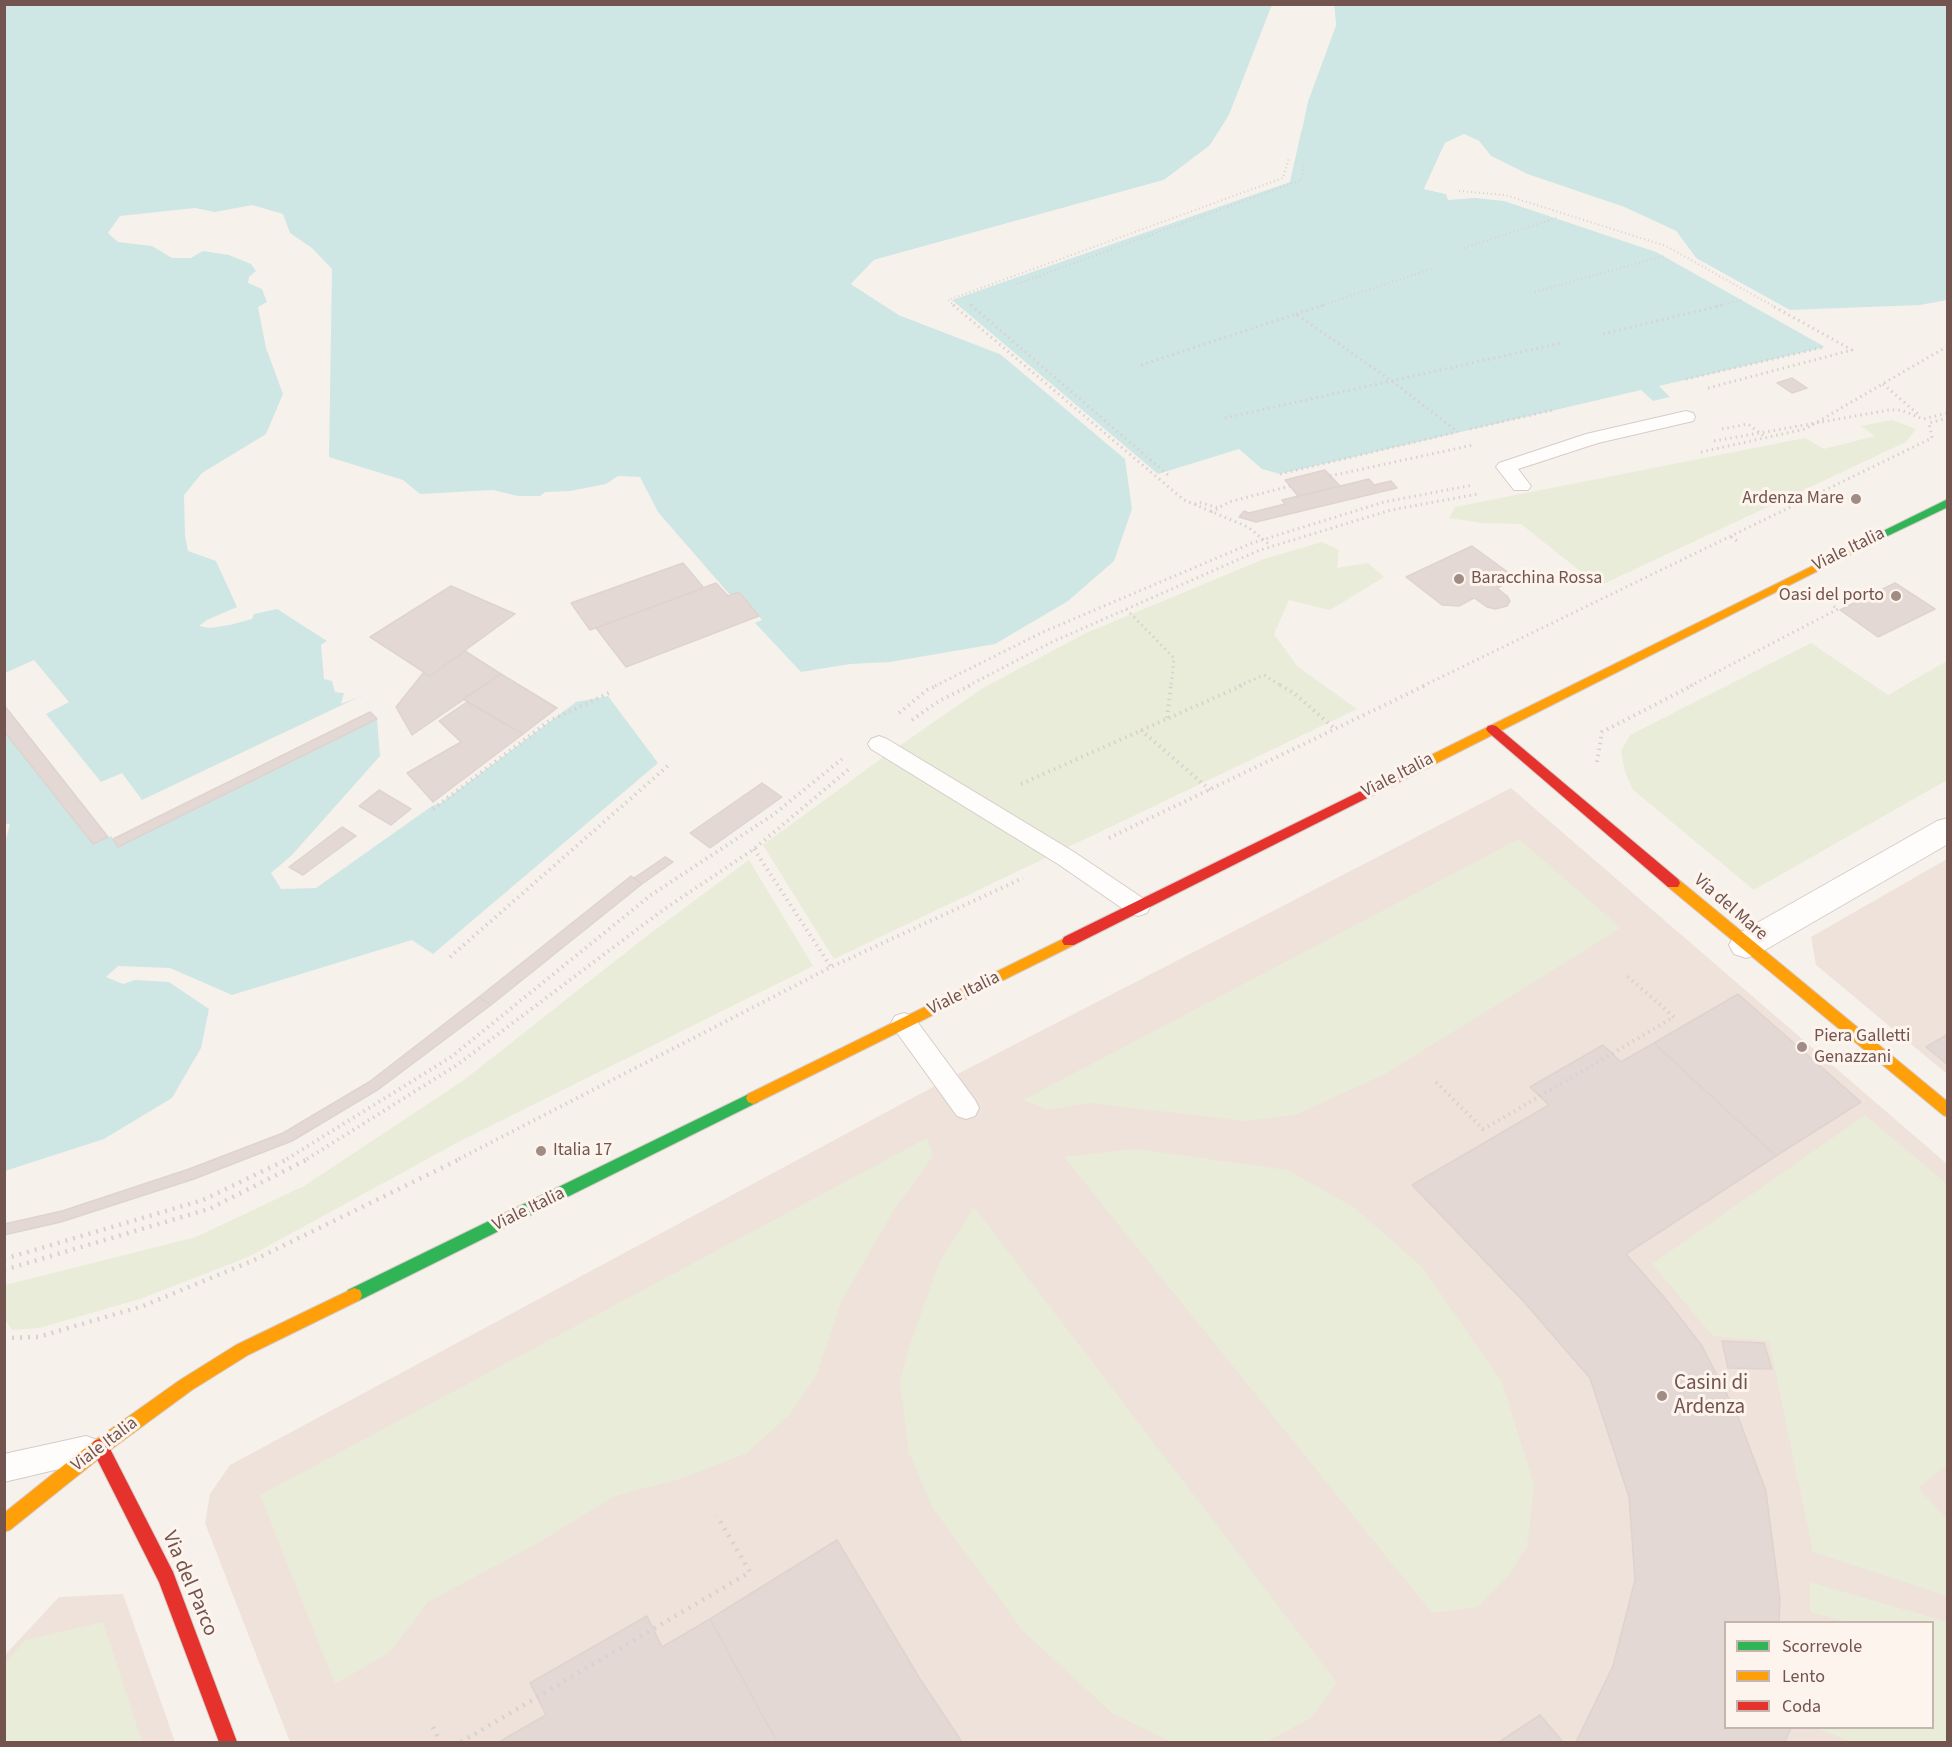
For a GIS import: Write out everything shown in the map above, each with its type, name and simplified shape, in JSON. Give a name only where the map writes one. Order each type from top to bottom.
[{"type":"main road","name":"Viale Italia","points":[[4,1524],[100,1447],[186,1384],[242,1350],[1138,907],[1947,502]]},
{"type":"main road","name":"Via del Mare","points":[[1492,729],[1746,945],[1947,1111]]},
{"type":"main road","name":"Via del Parco","points":[[100,1447],[167,1578],[228,1743]]},
{"type":"street","points":[[1746,945],[1947,829]]},
{"type":"lane","points":[[1521,486],[1506,467],[1593,438],[1686,417]]},
{"type":"lane","points":[[879,744],[975,805],[1066,858],[1138,907]]},
{"type":"lane","points":[[904,1023],[966,1108]]},
{"type":"lane","points":[[4,1468],[100,1447]]},
{"type":"path","points":[[1271,546],[1248,527],[1184,500],[948,300],[1284,178],[1289,158]]},
{"type":"path","points":[[1017,284],[1301,180],[1304,164]]},
{"type":"path","points":[[1459,191],[1504,195],[1665,246],[1852,350],[1696,391],[1677,409],[1703,432],[1748,424],[1765,437]]},
{"type":"path","points":[[1464,248],[1556,218]]},
{"type":"path","points":[[1535,292],[1664,256]]},
{"type":"path","points":[[1141,366],[1431,269]]},
{"type":"path","points":[[1603,334],[1742,300]]},
{"type":"path","points":[[970,304],[1168,475]]},
{"type":"path","points":[[1280,474],[1458,432],[1393,382],[1296,314]]},
{"type":"path","points":[[1225,418],[1561,343]]},
{"type":"path","points":[[1681,381],[1826,347]]},
{"type":"path","points":[[4,1338],[38,1337],[143,1306],[252,1261],[489,1144],[831,967],[1210,790],[1932,438],[1929,423],[1883,384]]},
{"type":"path","points":[[1923,419],[1947,413]]},
{"type":"path","points":[[1929,423],[1947,418]]},
{"type":"path","points":[[1330,476],[1477,444]]},
{"type":"path","points":[[1211,512],[1229,502],[1290,486]]},
{"type":"path","points":[[1194,505],[1199,501],[1218,508]]},
{"type":"path","points":[[1731,537],[1740,543]]},
{"type":"path","points":[[1601,772],[1597,762],[1602,732],[1838,609],[1832,605]]},
{"type":"path","points":[[1126,609],[1174,658],[1167,718]]},
{"type":"path","points":[[975,805],[1264,675],[1294,693],[1335,729]]},
{"type":"path","points":[[433,809],[549,720],[609,693]]},
{"type":"path","points":[[1141,730],[1210,790]]},
{"type":"path","points":[[450,957],[670,764]]},
{"type":"path","points":[[754,849],[831,967]]},
{"type":"path","points":[[1436,1082],[1483,1129],[1496,1122],[1674,1017],[1626,975]]},
{"type":"path","points":[[461,1743],[750,1572],[717,1516]]},
{"type":"path","points":[[433,1727],[440,1743]]},
{"type":"shaded area","name":"Casini di Ardenza","points":[[1511,788],[1947,1164],[1947,1742],[290,1742],[205,1523],[210,1494],[230,1465],[946,1080]]},
{"type":"shaded area","points":[[1947,859],[1947,1074],[1816,965],[1811,937]]},
{"type":"shaded area","points":[[123,1594],[175,1742],[5,1742],[4,1656],[59,1597]]},
{"type":"green space","points":[[1892,420],[1916,429],[1906,442],[1599,586],[1521,524],[1481,523],[1449,518],[1455,507],[1805,438],[1824,449],[1875,436],[1861,426]]},
{"type":"green space","points":[[1322,542],[1339,550],[1337,568],[1368,563],[1384,577],[1330,610],[1289,600],[1274,634],[1298,667],[1357,709],[834,959],[763,845],[983,688],[1086,633],[1264,559]]},
{"type":"green space","points":[[1811,643],[1888,695],[1947,661],[1947,780],[1754,890],[1633,790],[1625,772],[1621,751],[1630,735]]},
{"type":"green space","points":[[1519,839],[1621,928],[1385,1074],[1295,1115],[1246,1121],[1089,1103],[1048,1110],[1023,1100]]},
{"type":"green space","points":[[749,860],[813,966],[462,1140],[248,1257],[140,1299],[39,1328],[12,1330],[5,1319],[5,1285],[196,1237],[304,1186],[464,1080],[643,939]]},
{"type":"green space","points":[[1865,1115],[1947,1184],[1947,1465],[1918,1488],[1947,1519],[1947,1596],[1813,1552],[1769,1341],[1713,1336],[1652,1264]]},
{"type":"green space","points":[[927,1138],[933,1156],[894,1210],[842,1300],[816,1376],[790,1414],[747,1453],[683,1478],[615,1496],[536,1544],[428,1602],[390,1652],[335,1684],[260,1495]]},
{"type":"green space","points":[[1136,1149],[1288,1170],[1355,1208],[1422,1267],[1502,1382],[1534,1485],[1527,1547],[1508,1575],[1478,1607],[1432,1613],[1064,1157]]},
{"type":"green space","points":[[974,1207],[1337,1683],[1311,1718],[1268,1741],[1169,1741],[1112,1713],[1023,1631],[932,1507],[909,1452],[900,1382],[909,1347],[939,1263]]},
{"type":"green space","points":[[1810,1582],[1947,1622],[1947,1742],[1852,1742],[1819,1729],[1934,1729],[1934,1621],[1843,1621],[1810,1612]]},
{"type":"green space","points":[[103,1622],[142,1742],[5,1742],[5,1664],[25,1640]]},
{"type":"water","points":[[5,5],[1273,5],[1229,115],[1210,146],[1164,180],[874,260],[851,284],[899,315],[1000,354],[1125,459],[1132,509],[1114,561],[1068,601],[995,644],[890,662],[850,664],[801,672],[755,623],[762,620],[739,592],[730,595],[658,512],[640,477],[618,476],[606,484],[570,491],[545,492],[540,496],[518,496],[493,490],[420,494],[403,480],[329,457],[332,269],[312,248],[290,233],[283,214],[252,205],[215,212],[195,208],[120,216],[108,233],[118,242],[152,246],[172,258],[191,258],[203,251],[229,255],[251,264],[256,271],[249,277],[248,283],[262,289],[267,302],[258,307],[266,348],[283,394],[266,434],[202,473],[184,495],[185,536],[188,551],[216,561],[237,607],[199,626],[210,628],[230,625],[252,619],[254,614],[277,609],[327,641],[321,645],[324,679],[332,681],[335,692],[344,693],[341,704],[361,696],[377,719],[380,756],[292,855],[271,873],[281,889],[316,888],[432,806],[441,803],[576,702],[608,696],[658,763],[433,954],[412,940],[232,995],[170,968],[118,966],[106,977],[123,984],[135,980],[169,982],[209,1009],[201,1048],[172,1098],[104,1139],[5,1171],[4,847],[10,824],[4,824]]},
{"type":"water","points":[[1334,5],[1947,5],[1947,300],[1920,305],[1790,310],[1696,258],[1676,231],[1624,207],[1527,174],[1491,156],[1479,141],[1464,134],[1445,143],[1424,189],[1446,194],[1448,200],[1475,198],[1504,201],[1656,252],[1825,347],[1659,386],[1670,397],[1653,401],[1641,390],[1280,474],[1262,469],[1239,449],[1158,474],[952,300],[1290,182],[1308,101],[1336,25]]},
{"type":"pier","points":[[1276,4],[1231,116],[1212,147],[1165,183],[876,263],[856,284],[901,313],[994,349],[1000,354],[899,315],[851,284],[874,260],[1164,180],[1210,145],[1229,115],[1271,7]]},
{"type":"pier","points":[[1331,5],[1334,5],[1336,25],[1308,101],[1302,130],[1298,131],[1305,100],[1333,25]]},
{"type":"pier","points":[[1464,134],[1479,141],[1491,156],[1527,174],[1624,207],[1676,231],[1696,258],[1690,255],[1674,233],[1623,210],[1526,177],[1489,158],[1477,143],[1464,138],[1448,145],[1428,187],[1447,192],[1446,194],[1424,189],[1445,143]]},
{"type":"pier","points":[[34,660],[69,702],[46,714],[101,782],[122,773],[142,800],[361,696],[377,719],[118,847],[111,836],[93,844],[5,731],[5,673]]},
{"type":"building","points":[[1792,378],[1807,388],[1792,393],[1777,383]]},
{"type":"building","points":[[1325,470],[1340,486],[1298,496],[1285,480]]},
{"type":"building","points":[[1369,479],[1374,485],[1391,481],[1397,488],[1256,522],[1239,517],[1244,511],[1249,513],[1285,504],[1282,500]]},
{"type":"building","name":"Baracchina Rossa","points":[[1472,546],[1509,573],[1509,582],[1497,588],[1510,601],[1507,606],[1495,609],[1487,607],[1474,598],[1459,606],[1442,605],[1406,577]]},
{"type":"building","points":[[683,563],[704,588],[590,630],[571,603]]},
{"type":"building","points":[[716,583],[728,596],[739,592],[759,616],[626,667],[596,628]]},
{"type":"building","points":[[1895,583],[1935,609],[1878,637],[1840,610]]},
{"type":"building","points":[[451,586],[515,614],[430,676],[370,637]]},
{"type":"building","points":[[465,651],[501,674],[412,735],[396,707],[424,672],[430,676]]},
{"type":"building","points":[[501,674],[557,708],[523,734],[463,699]]},
{"type":"building","points":[[467,702],[523,734],[433,802],[407,773],[461,742],[439,721]]},
{"type":"building","points":[[4,705],[108,837],[93,844],[4,731]]},
{"type":"building","points":[[370,712],[377,719],[118,847],[113,839]]},
{"type":"building","points":[[762,783],[782,797],[710,848],[690,833]]},
{"type":"building","points":[[379,790],[411,809],[391,825],[359,806]]},
{"type":"building","points":[[342,827],[356,836],[303,875],[289,867]]},
{"type":"building","points":[[665,857],[673,862],[642,884],[634,878]]},
{"type":"building","points":[[631,876],[642,884],[491,1005],[479,997]]},
{"type":"building","points":[[1738,994],[1861,1102],[1776,1156],[1654,1043]]},
{"type":"building","points":[[479,997],[491,1005],[379,1089],[292,1141],[194,1179],[61,1222],[4,1235],[4,1224],[62,1211],[189,1169],[283,1133],[369,1082]]},
{"type":"building","points":[[1948,1034],[1948,1065],[1926,1047]]},
{"type":"building","name":"Casini di Ardenza","points":[[1654,1043],[1776,1156],[1626,1254],[1664,1297],[1702,1346],[1737,1414],[1766,1491],[1780,1600],[1779,1621],[1724,1621],[1724,1729],[1791,1729],[1785,1742],[1576,1742],[1613,1666],[1635,1580],[1629,1497],[1590,1378],[1525,1303],[1412,1185],[1549,1105],[1530,1087],[1603,1045],[1621,1062]]},
{"type":"building","points":[[1722,1341],[1764,1343],[1772,1369],[1728,1368]]},
{"type":"building","points":[[837,1540],[920,1679],[962,1742],[777,1742],[710,1619]]},
{"type":"building","points":[[647,1616],[662,1647],[710,1619],[777,1742],[499,1742],[546,1715],[530,1683]]},
{"type":"building","points":[[1540,1715],[1563,1742],[1499,1742]]},
{"type":"traffic: fast","points":[[1877,537],[1948,502]]},
{"type":"traffic: fast","points":[[354,1295],[753,1098]]},
{"type":"traffic: slow","points":[[1420,766],[1877,537]]},
{"type":"traffic: slow","points":[[1673,883],[1948,1111]]},
{"type":"traffic: slow","points":[[753,1098],[1069,941]]},
{"type":"traffic: slow","points":[[4,1524],[100,1447],[186,1385],[242,1350],[354,1295]]},
{"type":"traffic: jam","points":[[1492,729],[1673,883]]},
{"type":"traffic: jam","points":[[1069,941],[1420,766]]},
{"type":"traffic: jam","points":[[100,1447],[167,1578],[228,1742]]},
{"type":"place","name":"Ardenza Mare","points":[[1856,499]]},
{"type":"place","name":"Baracchina Rossa","points":[[1459,579]]},
{"type":"place","name":"Oasi del porto","points":[[1896,596]]},
{"type":"place","name":"Piera Galletti Genazzani","points":[[1802,1047]]},
{"type":"place","name":"Italia 17","points":[[541,1151]]},
{"type":"place","name":"Casini di Ardenza","points":[[1662,1396]]}]
